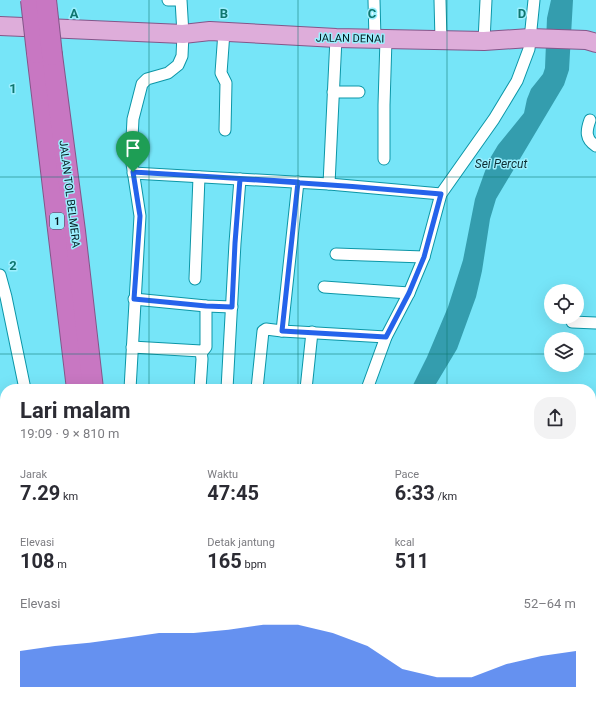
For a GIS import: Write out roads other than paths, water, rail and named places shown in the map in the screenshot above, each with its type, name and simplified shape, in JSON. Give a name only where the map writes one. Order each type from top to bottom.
[{"type":"highway","name":"JALAN TOL BELMERA","points":[[31,0],[45,54],[75,231],[92,384]]},
{"type":"highway","name":"JALAN TOL BELMERA","points":[[46,0],[45,54],[77,384]]},
{"type":"main road","name":"JALAN DENAI","points":[[0,15],[182,29],[336,38],[487,41],[591,46]]},
{"type":"main road","name":"JALAN DENAI","points":[[0,26],[182,29]]},
{"type":"street","points":[[130,384],[140,216],[131,157],[133,119],[142,84],[148,79],[168,73],[178,65],[182,56],[180,0],[168,0]]},
{"type":"street","points":[[374,0],[380,39],[384,106],[384,159]]},
{"type":"street","points":[[440,0],[441,40]]},
{"type":"street","points":[[486,0],[487,41]]},
{"type":"street","points":[[369,384],[386,337],[409,293],[424,257],[441,194],[494,119],[517,81],[534,44],[534,0]]},
{"type":"street","points":[[217,31],[221,73],[226,83],[225,130]]},
{"type":"street","points":[[329,184],[336,38]]},
{"type":"street","points":[[333,92],[359,92]]},
{"type":"street","points":[[590,120],[586,130],[587,137],[596,146]]},
{"type":"street","points":[[133,172],[329,184],[441,194]]},
{"type":"street","points":[[195,279],[199,177]]},
{"type":"street","points":[[228,384],[235,243],[240,179]]},
{"type":"street","points":[[282,331],[298,182]]},
{"type":"street","points":[[336,254],[424,257]]},
{"type":"street","points":[[0,275],[3,297],[24,384]]},
{"type":"street","points":[[324,287],[409,293]]},
{"type":"street","points":[[134,299],[232,307]]},
{"type":"street","points":[[200,384],[202,352],[206,347],[206,306]]},
{"type":"street","points":[[584,322],[596,323]]},
{"type":"street","points":[[258,384],[263,331],[266,329],[386,337]]},
{"type":"street","points":[[307,384],[312,332]]},
{"type":"street","points":[[132,347],[197,350],[202,352]]},
{"type":"water","name":"Sei Percut","points":[[551,0],[573,0],[569,70],[564,85],[496,199],[490,219],[482,271],[476,297],[457,349],[436,384],[414,384],[427,357],[448,307],[463,260],[475,199],[489,160],[498,145],[524,113],[531,89],[543,74],[545,68],[547,18]]}]
